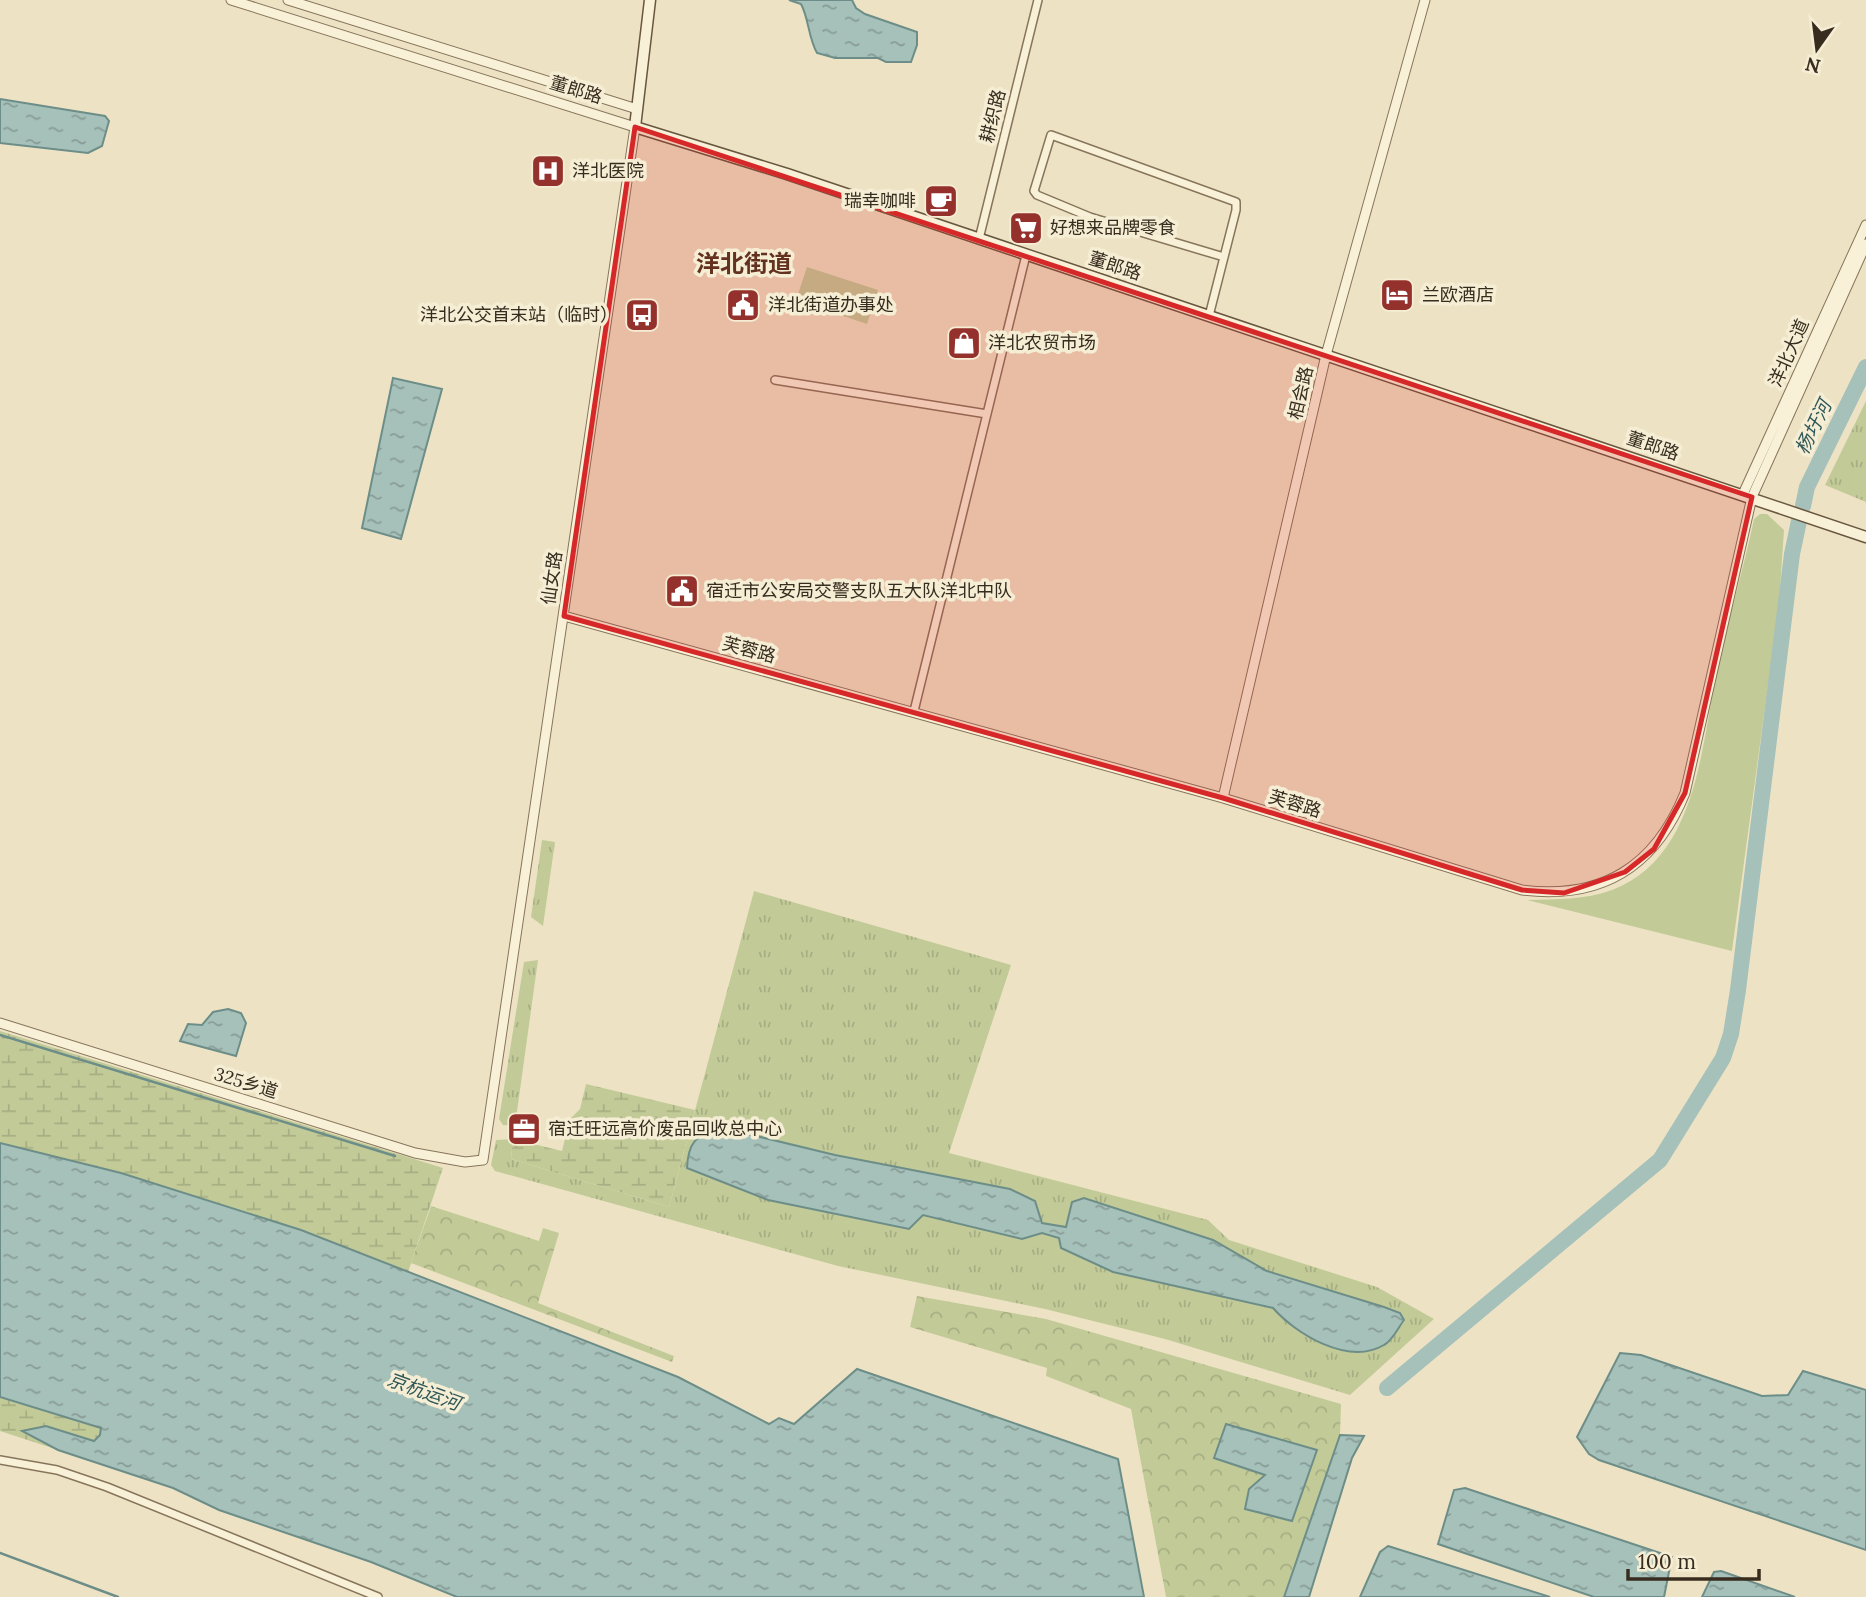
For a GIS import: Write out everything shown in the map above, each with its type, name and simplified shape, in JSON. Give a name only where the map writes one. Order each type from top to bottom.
[{"type":"main road","name":"仙女路","points":[[635,127],[650,0]]},
{"type":"main road","name":"董郎路","points":[[635,127],[979,239],[1866,537]]},
{"type":"street","name":"董郎路","points":[[231,0],[635,127]]},
{"type":"street","name":"董郎路","points":[[288,0],[637,109]]},
{"type":"street","name":"耕织路","points":[[979,239],[1038,0]]},
{"type":"street","name":"相会路","points":[[1223,798],[1326,355],[1425,0]]},
{"type":"street","name":"仙女路","points":[[484,1160],[635,127]]},
{"type":"street","points":[[1209,316],[1236,210],[1234,200],[1052,135],[1034,191],[1037,195],[1090,217],[1224,257]]},
{"type":"street","name":"洋北大道","points":[[1747,496],[1866,226]]},
{"type":"street","name":"洋北大道","points":[[1747,496],[1866,244]]},
{"type":"street","points":[[914,711],[1026,255]]},
{"type":"street","points":[[775,380],[987,414]]},
{"type":"street","name":"芙蓉路","points":[[564,616],[1223,798],[1522,890],[1564,893],[1593,887],[1625,872],[1654,849],[1674,820],[1685,793],[1747,496]]},
{"type":"street","name":"325乡道","points":[[0,1023],[415,1153],[452,1161],[484,1160]]},
{"type":"street","points":[[0,1460],[57,1470],[107,1486],[378,1597]]},
{"type":"highlighted area","points":[[635,127],[1752,497],[1685,793],[1654,849],[1625,872],[1564,893],[1522,890],[1223,798],[564,616]]},
{"type":"green space","points":[[807,267],[878,290],[867,324],[796,300]]},
{"type":"green space","points":[[1866,401],[1866,502],[1825,485]]},
{"type":"green space","points":[[1760,514],[1767,514],[1784,530],[1779,604],[1732,951],[1527,900],[1581,897],[1612,890],[1640,875],[1662,853],[1678,828],[1699,768],[1725,636],[1754,519]]},
{"type":"green space","points":[[542,840],[555,842],[543,926],[531,917]]},
{"type":"green space","points":[[754,891],[1011,965],[949,1153],[1208,1220],[1229,1240],[1377,1287],[1434,1319],[1350,1395],[1165,1339],[1045,1309],[838,1266],[495,1171],[491,1165],[496,1140],[513,1139],[511,1159],[669,1207]]},
{"type":"green space","points":[[538,960],[515,1126],[503,1125],[499,1119],[524,962]]},
{"type":"green space","points":[[0,1031],[443,1168],[408,1272],[206,1201],[104,1170],[0,1143]]},
{"type":"green space","points":[[586,1084],[695,1110],[669,1207],[511,1159],[513,1139],[562,1151],[570,1119],[580,1109]]},
{"type":"green space","points":[[431,1206],[539,1241],[543,1228],[559,1233],[538,1303],[674,1356],[672,1362],[411,1263]]},
{"type":"green space","points":[[917,1296],[1046,1319],[1341,1404],[1340,1435],[1283,1597],[1166,1597],[1131,1409],[1046,1376],[1047,1368],[910,1327]]},
{"type":"green space","points":[[0,1397],[101,1428],[100,1435],[94,1441],[47,1426],[23,1431],[58,1450],[0,1431]]},
{"type":"water","points":[[789,0],[852,0],[856,8],[865,14],[917,32],[917,45],[911,62],[886,62],[878,58],[835,58],[817,53],[801,4]]},
{"type":"water","points":[[0,99],[105,116],[109,121],[102,146],[88,153],[0,143]]},
{"type":"water","points":[[393,378],[442,389],[401,539],[362,528]]},
{"type":"water","points":[[228,1009],[241,1013],[246,1023],[236,1056],[180,1041],[188,1024],[202,1025],[213,1012]]},
{"type":"water","points":[[719,1127],[835,1155],[1010,1189],[1035,1201],[1042,1223],[1066,1227],[1072,1202],[1084,1198],[1213,1240],[1267,1271],[1384,1307],[1400,1313],[1404,1320],[1384,1345],[1370,1351],[1339,1349],[1309,1337],[1273,1308],[1113,1272],[1061,1248],[1059,1238],[1042,1233],[1022,1239],[923,1215],[909,1229],[768,1200],[687,1168],[689,1152],[695,1141],[704,1133]]},
{"type":"water","name":"京杭运河","points":[[0,1143],[121,1173],[301,1230],[678,1377],[769,1424],[779,1418],[794,1424],[857,1369],[1118,1459],[1144,1597],[457,1597],[371,1562],[219,1510],[173,1488],[58,1450],[22,1431],[46,1426],[94,1441],[100,1435],[101,1428],[0,1397]]},
{"type":"water","points":[[1620,1353],[1641,1355],[1762,1396],[1788,1395],[1803,1371],[1866,1390],[1866,1550],[1599,1460],[1589,1454],[1577,1437]]},
{"type":"water","points":[[1226,1424],[1317,1450],[1292,1521],[1245,1509],[1249,1489],[1265,1475],[1214,1458]]},
{"type":"water","points":[[1340,1435],[1364,1436],[1352,1458],[1309,1597],[1284,1597]]},
{"type":"water","points":[[1465,1488],[1672,1557],[1664,1597],[1594,1597],[1438,1544],[1454,1490]]},
{"type":"water","points":[[1388,1546],[1550,1597],[1360,1597],[1380,1552]]},
{"type":"water","points":[[1721,1571],[1795,1597],[1702,1597],[1714,1572]]},
{"type":"waterway","name":"杨圩河","points":[[1803,506],[1807,487],[1866,367]]},
{"type":"waterway","points":[[1387,1388],[1660,1160],[1723,1058],[1731,1034],[1738,990],[1792,554],[1799,521]]},
{"type":"waterway","points":[[0,1035],[395,1156]]},
{"type":"waterway","points":[[0,1553],[118,1597]]},
{"type":"place","name":"洋北医院","points":[[548,171]]},
{"type":"place","name":"瑞幸咖啡","points":[[941,201]]},
{"type":"place","name":"好想来品牌零食","points":[[1026,228]]},
{"type":"place","name":"兰欧酒店","points":[[1397,295]]},
{"type":"place","name":"洋北街道办事处","points":[[743,305]]},
{"type":"place","name":"洋北公交首末站（临时）","points":[[642,315]]},
{"type":"place","name":"洋北农贸市场","points":[[964,343]]},
{"type":"place","name":"宿迁市公安局交警支队五大队洋北中队","points":[[682,591]]},
{"type":"place","name":"宿迁旺远高价废品回收总中心","points":[[524,1129]]},
{"type":"district","name":"洋北街道","points":[[744,264]]}]
